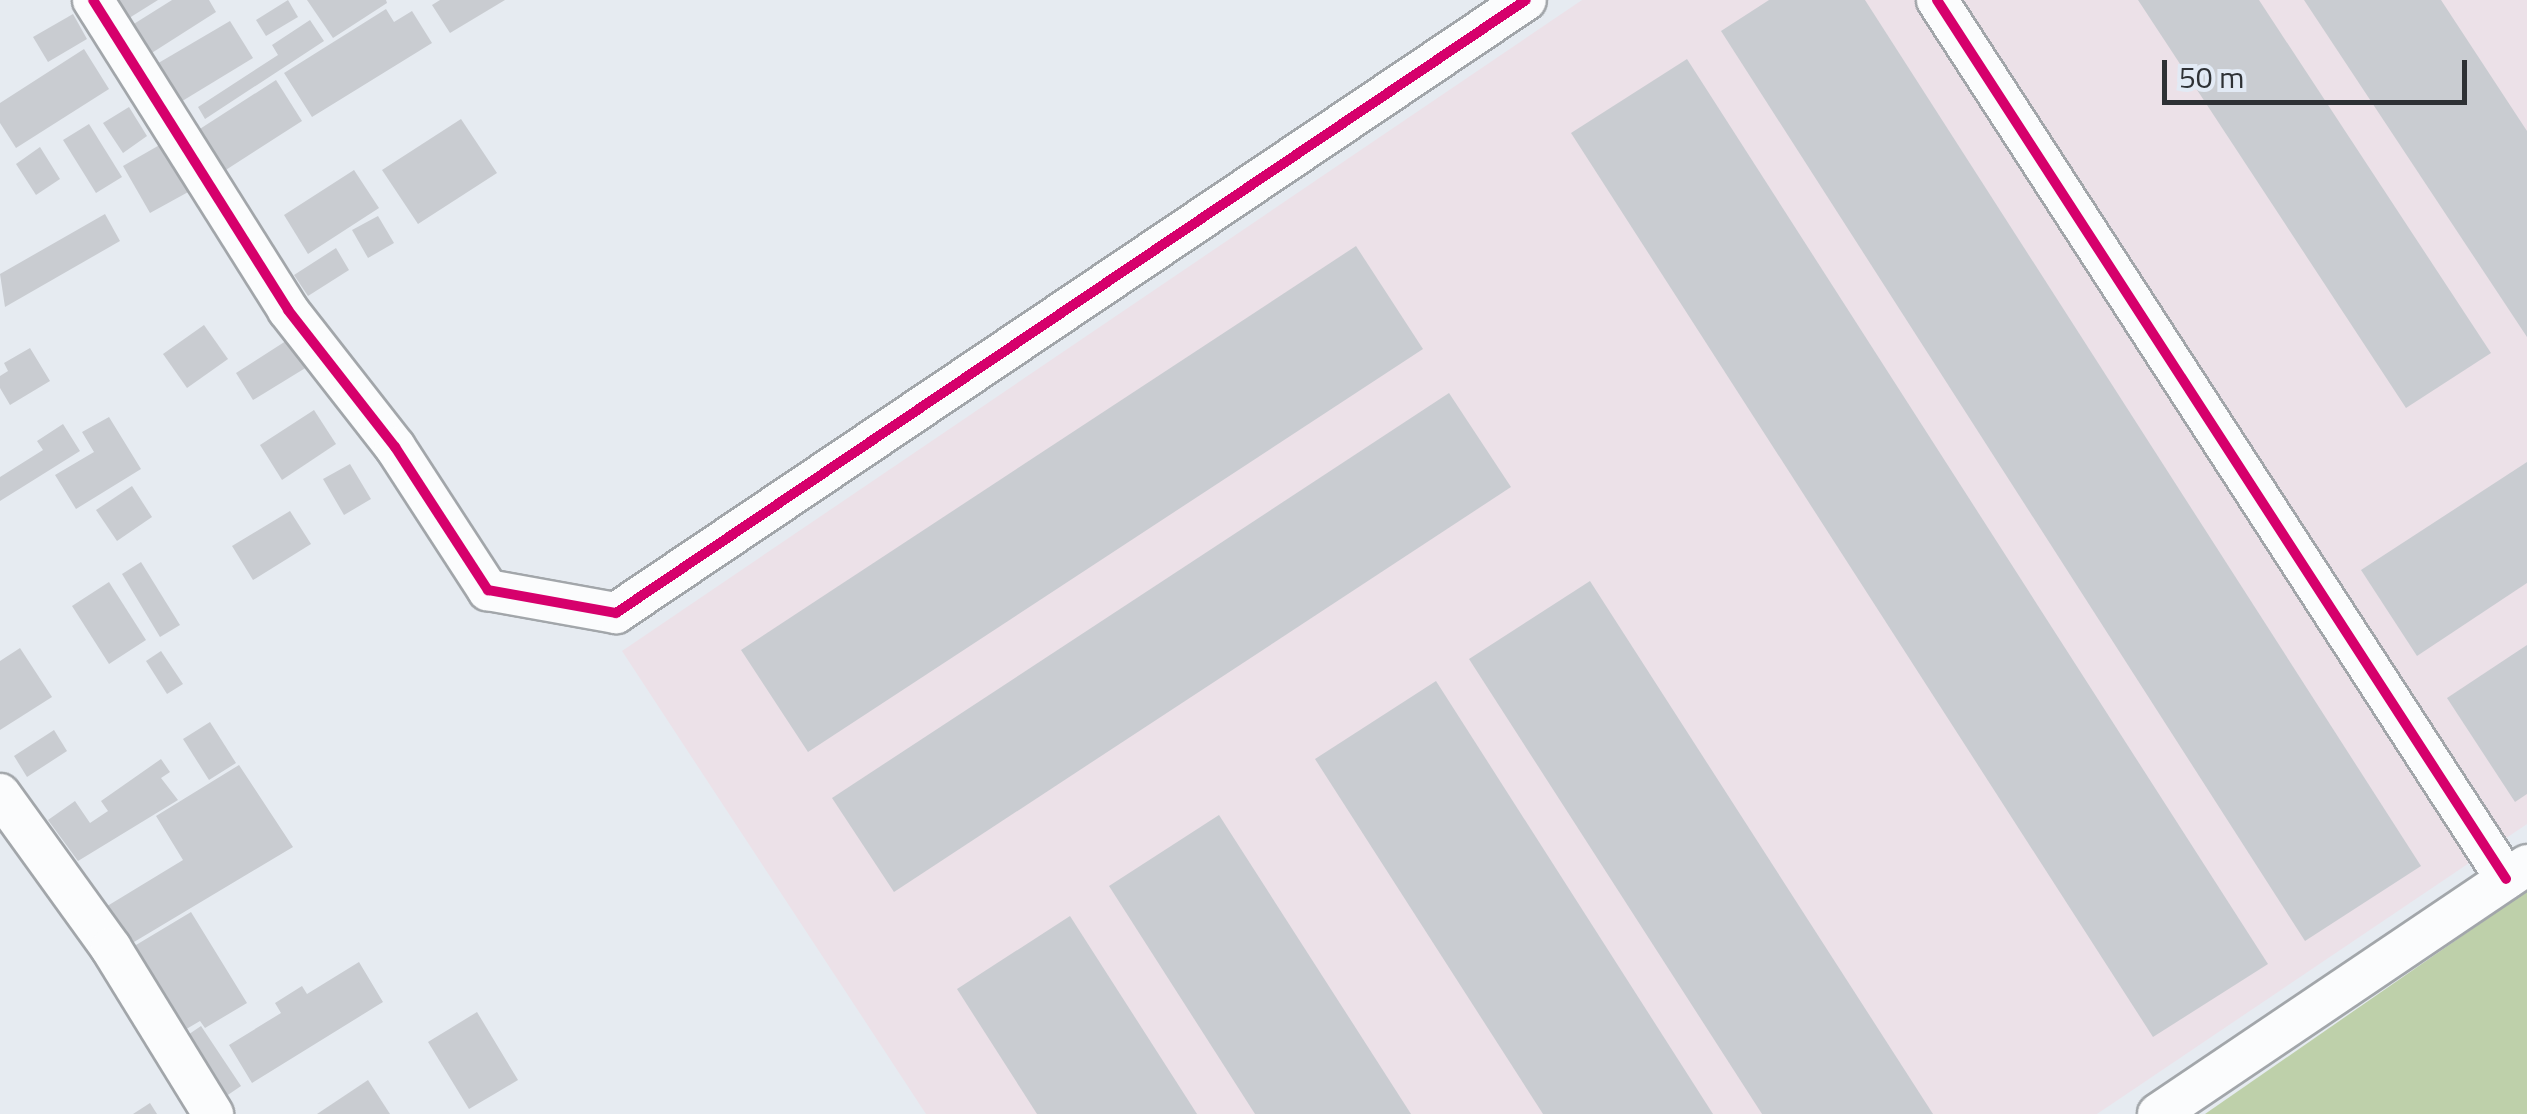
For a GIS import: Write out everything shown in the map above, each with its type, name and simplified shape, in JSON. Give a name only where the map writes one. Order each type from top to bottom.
[{"type":"street","points":[[93,0],[288,310],[395,447],[488,590],[616,613],[1526,0]]},
{"type":"street","points":[[1937,0],[2516,872],[2158,1114]]},
{"type":"street","points":[[0,794],[110,948],[213,1114]]},
{"type":"shaded area","points":[[1582,0],[2527,0],[2527,824],[2097,1114],[926,1114],[622,651]]},
{"type":"green space","points":[[2527,891],[2527,1114],[2205,1114]]},
{"type":"building","points":[[101,0],[158,0],[118,25]]},
{"type":"building","points":[[172,0],[209,0],[216,12],[147,56],[129,27]]},
{"type":"building","points":[[288,0],[298,17],[266,36],[256,20]]},
{"type":"building","points":[[307,0],[386,0],[387,3],[333,38]]},
{"type":"building","points":[[440,0],[505,0],[450,33],[432,5]]},
{"type":"building","points":[[1769,0],[1865,0],[2421,866],[2305,941],[1721,31]]},
{"type":"building","points":[[2138,0],[2259,0],[2491,353],[2406,408]]},
{"type":"building","points":[[2304,0],[2441,0],[2527,131],[2527,337]]},
{"type":"building","points":[[386,9],[394,22],[412,11],[432,43],[312,117],[284,73]]},
{"type":"building","points":[[73,14],[87,39],[48,62],[33,37]]},
{"type":"building","points":[[310,20],[324,41],[205,119],[198,107],[278,55],[272,45]]},
{"type":"building","points":[[230,21],[253,58],[179,103],[155,65]]},
{"type":"building","points":[[84,49],[109,89],[16,148],[0,123],[0,103]]},
{"type":"building","points":[[1687,59],[2268,964],[2153,1037],[1571,133]]},
{"type":"building","points":[[276,80],[302,121],[218,175],[192,134]]},
{"type":"building","points":[[129,107],[147,136],[123,153],[103,123]]},
{"type":"building","points":[[461,119],[497,173],[418,224],[382,170]]},
{"type":"building","points":[[89,124],[122,177],[96,193],[63,140]]},
{"type":"building","points":[[163,143],[190,191],[150,213],[123,166]]},
{"type":"building","points":[[40,147],[60,179],[36,195],[16,164]]},
{"type":"building","points":[[354,170],[379,208],[308,254],[284,215]]},
{"type":"building","points":[[105,214],[120,241],[5,307],[0,274]]},
{"type":"building","points":[[378,216],[394,243],[368,258],[352,230]]},
{"type":"building","points":[[1356,246],[1423,349],[808,752],[741,650]]},
{"type":"building","points":[[336,248],[349,270],[308,296],[294,275]]},
{"type":"building","points":[[204,325],[228,359],[187,388],[163,354]]},
{"type":"building","points":[[289,339],[307,367],[253,400],[236,373]]},
{"type":"building","points":[[30,348],[50,381],[10,405],[0,388],[0,376],[8,371],[4,363]]},
{"type":"building","points":[[1449,393],[1511,487],[894,892],[832,798]]},
{"type":"building","points":[[314,410],[336,444],[282,480],[260,445]]},
{"type":"building","points":[[109,417],[141,469],[76,509],[55,475],[94,452],[82,432]]},
{"type":"building","points":[[63,424],[80,451],[0,501],[0,477],[43,450],[37,441]]},
{"type":"building","points":[[2527,462],[2527,583],[2417,656],[2361,570]]},
{"type":"building","points":[[350,464],[371,499],[344,515],[323,479]]},
{"type":"building","points":[[132,486],[152,517],[117,541],[96,510]]},
{"type":"building","points":[[290,511],[311,544],[253,580],[232,546]]},
{"type":"building","points":[[141,562],[180,625],[160,637],[122,574]]},
{"type":"building","points":[[1590,581],[1933,1114],[1762,1114],[1469,659]]},
{"type":"building","points":[[109,582],[146,640],[109,664],[72,606]]},
{"type":"building","points":[[2527,645],[2527,794],[2515,802],[2447,698]]},
{"type":"building","points":[[20,648],[52,697],[0,730],[0,661]]},
{"type":"building","points":[[161,651],[183,684],[167,694],[146,661]]},
{"type":"building","points":[[1436,681],[1713,1114],[1543,1114],[1315,759]]},
{"type":"building","points":[[210,722],[236,763],[209,780],[183,739]]},
{"type":"building","points":[[54,730],[67,751],[27,777],[14,756]]},
{"type":"building","points":[[161,759],[170,772],[161,778],[178,800],[78,861],[48,820],[75,801],[90,823],[108,811],[101,801]]},
{"type":"building","points":[[239,765],[293,847],[129,945],[104,908],[183,860],[156,816]]},
{"type":"building","points":[[1219,815],[1411,1114],[1255,1114],[1109,886]]},
{"type":"building","points":[[191,912],[247,1003],[205,1028],[200,1021],[183,1031],[131,948]]},
{"type":"building","points":[[1070,916],[1197,1114],[1037,1114],[957,989]]},
{"type":"building","points":[[359,962],[383,1002],[252,1083],[229,1045],[281,1013],[275,1003],[302,986],[307,994]]},
{"type":"building","points":[[477,1012],[518,1080],[469,1109],[428,1042]]},
{"type":"building","points":[[201,1026],[241,1086],[219,1101],[179,1041]]},
{"type":"building","points":[[368,1080],[390,1114],[317,1114]]},
{"type":"building","points":[[150,1103],[157,1114],[133,1114]]},
{"type":"cycle path","points":[[93,0],[288,310],[395,447],[488,590],[616,613],[1526,0]]},
{"type":"cycle path","points":[[1937,0],[2506,879]]}]
